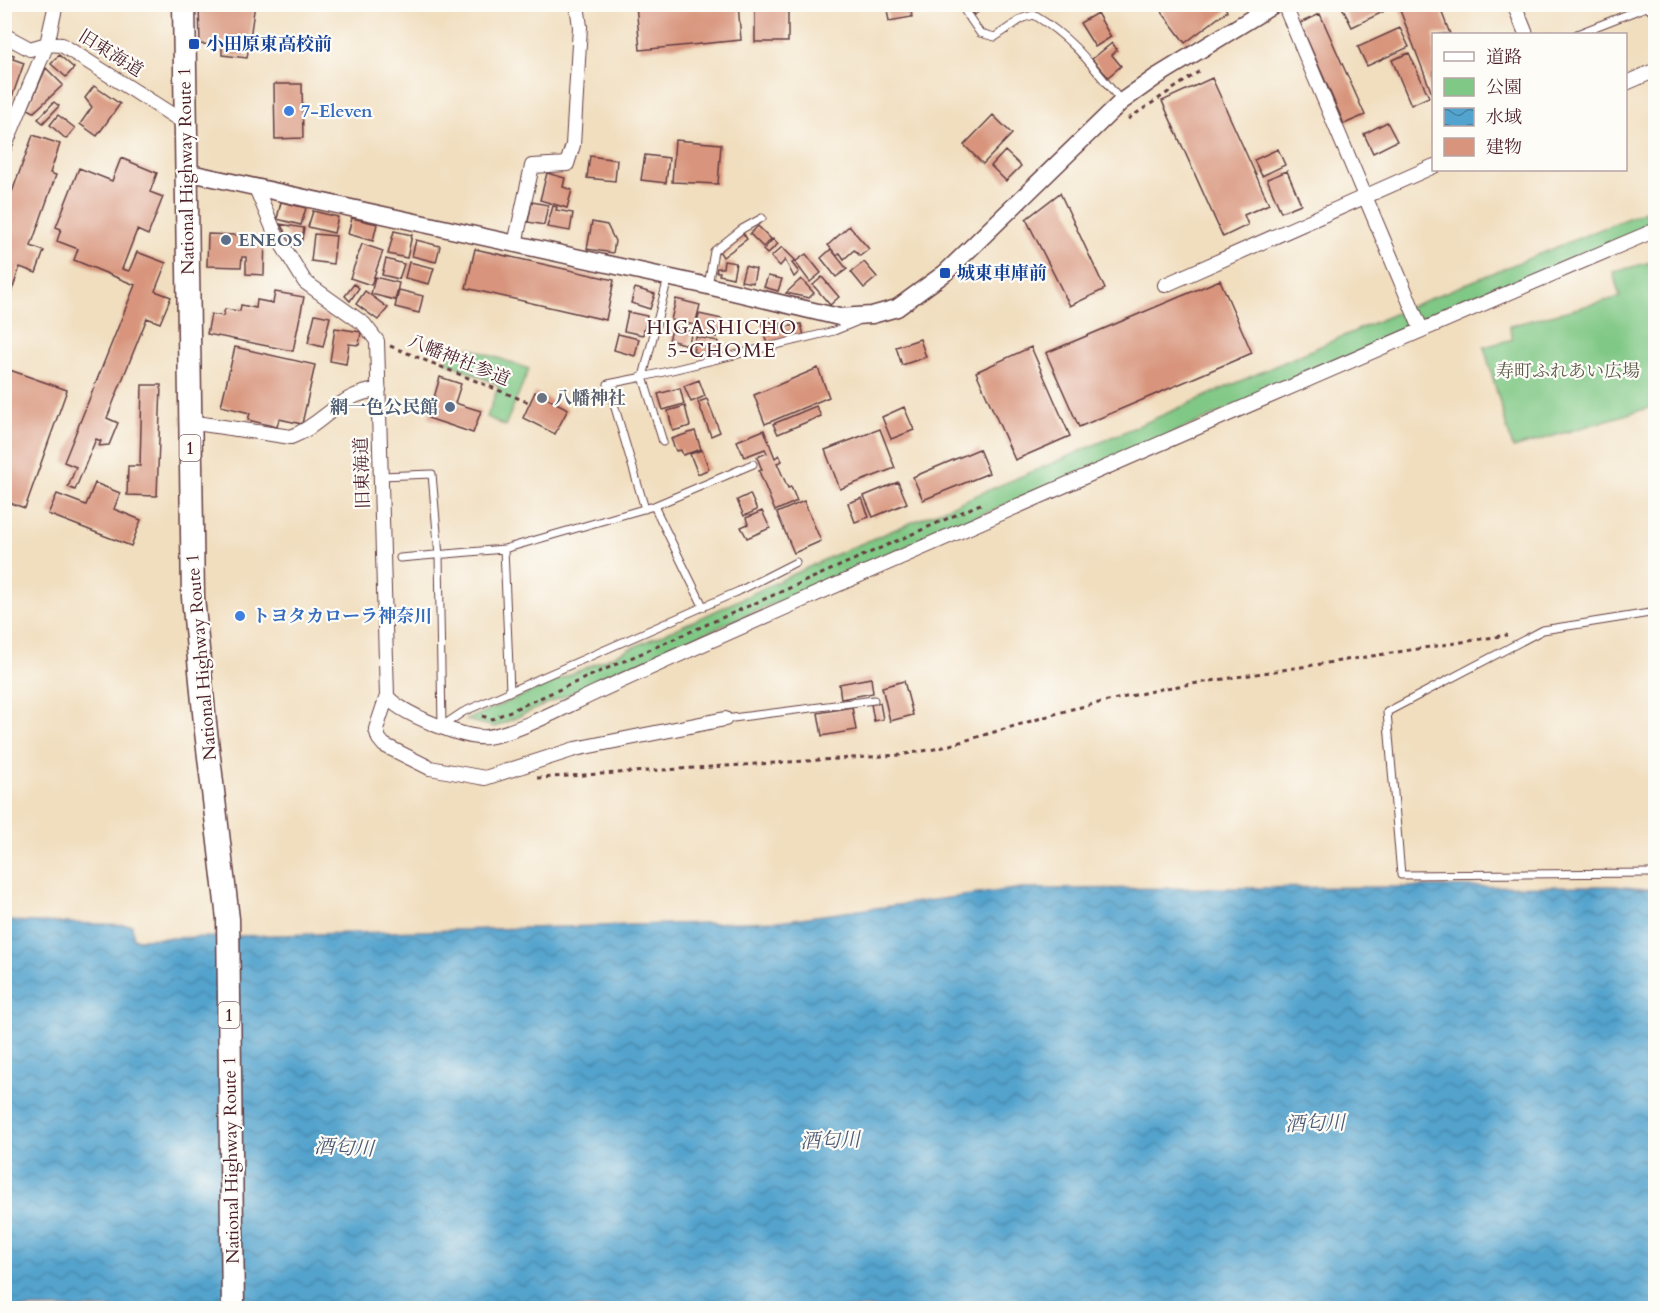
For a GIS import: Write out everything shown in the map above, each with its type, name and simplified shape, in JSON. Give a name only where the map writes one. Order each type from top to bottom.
[{"type":"highway","name":"National Highway Route 1","points":[[184,4],[193,597],[228,919],[233,1308]]},
{"type":"street","points":[[4,148],[47,44],[56,4]]},
{"type":"street","points":[[514,244],[532,166],[567,164],[573,145],[580,27],[578,4]]},
{"type":"street","points":[[186,172],[708,286],[839,317],[872,315],[897,308],[945,273],[1122,102],[1156,77],[1275,4]]},
{"type":"street","points":[[1514,4],[1526,33]]},
{"type":"street","points":[[1286,11],[1421,329]]},
{"type":"street","name":"旧東海道","points":[[4,35],[30,49],[47,44],[62,45],[185,123]]},
{"type":"street","points":[[1627,83],[1656,70]]},
{"type":"street","points":[[1165,285],[1432,167]]},
{"type":"street","points":[[256,188],[274,232],[305,282],[364,324],[377,341]]},
{"type":"street","points":[[387,696],[394,706],[410,715],[483,737],[548,715],[706,642],[1421,329],[1656,230]]},
{"type":"street","name":"旧東海道","points":[[377,341],[387,696],[376,729],[378,739],[384,746],[430,768],[485,778],[575,749],[725,719]]},
{"type":"street","points":[[189,422],[291,437],[306,431],[360,391],[379,390]]},
{"type":"lane","points":[[960,4],[980,33],[995,36],[1023,18],[1034,15],[1054,27],[1072,41],[1122,102]]},
{"type":"lane","points":[[1580,33],[1646,7],[1656,14]]},
{"type":"lane","points":[[708,286],[714,251],[742,229],[762,218]]},
{"type":"lane","points":[[663,442],[643,376],[668,278]]},
{"type":"lane","points":[[645,509],[608,384],[834,331],[872,315]]},
{"type":"lane","points":[[400,558],[504,549],[654,506],[753,464]]},
{"type":"lane","points":[[381,476],[432,474],[439,556],[442,726]]},
{"type":"lane","points":[[654,506],[703,606]]},
{"type":"lane","points":[[504,549],[510,691]]},
{"type":"lane","points":[[442,726],[463,712],[703,606],[796,562]]},
{"type":"lane","points":[[1656,612],[1543,630],[1387,712],[1401,875],[1656,873]]},
{"type":"lane","points":[[725,719],[874,700]]},
{"type":"path","points":[[1286,11],[1319,4]]},
{"type":"path","points":[[1105,118],[1114,129],[1203,69]]},
{"type":"path","name":"八幡神社参道","points":[[377,341],[530,404]]},
{"type":"path","points":[[530,778],[900,755],[940,748],[1072,709],[1166,688],[1508,635]]},
{"type":"green space","points":[[1655,207],[1655,227],[724,625],[495,727],[466,720],[707,615],[832,556],[1060,460],[1419,303]]},
{"type":"green space","name":"寿町ふれあい広場","points":[[1655,261],[1655,406],[1513,448],[1484,347],[1513,339],[1509,326],[1620,297],[1613,272]]},
{"type":"green space","points":[[470,348],[529,369],[505,426],[487,417],[499,385],[446,362],[454,351]]},
{"type":"water","name":"酒匂川","points":[[1614,886],[1655,890],[1655,1308],[5,1308],[6,921],[132,925],[134,939],[779,921],[1015,889]]},
{"type":"building","points":[[199,4],[255,4],[247,58],[222,55],[222,45],[200,44]]},
{"type":"building","points":[[636,4],[738,4],[741,40],[640,50]]},
{"type":"building","points":[[755,4],[788,4],[788,42],[755,42]]},
{"type":"building","points":[[886,4],[910,4],[912,17],[889,21]]},
{"type":"building","points":[[967,4],[990,4],[974,15]]},
{"type":"building","points":[[1156,4],[1223,4],[1227,11],[1185,43]]},
{"type":"building","points":[[1348,4],[1379,4],[1383,12],[1352,27],[1342,7]]},
{"type":"building","points":[[1398,5],[1439,5],[1450,33],[1432,33],[1432,94]]},
{"type":"building","points":[[1097,13],[1111,37],[1095,47],[1080,23]]},
{"type":"building","points":[[1320,14],[1365,115],[1344,124],[1300,23]]},
{"type":"building","points":[[1400,28],[1409,47],[1367,66],[1358,47]]},
{"type":"building","points":[[1112,43],[1117,50],[1112,55],[1121,66],[1108,77],[1092,59]]},
{"type":"building","points":[[4,52],[14,55],[13,59],[24,63],[11,100],[4,97]]},
{"type":"building","points":[[1409,53],[1429,97],[1411,105],[1392,60]]},
{"type":"building","points":[[59,55],[74,68],[66,77],[51,64]]},
{"type":"building","points":[[46,68],[63,85],[34,112],[28,109]]},
{"type":"building","points":[[1212,78],[1269,204],[1244,215],[1248,225],[1223,237],[1162,101]]},
{"type":"building","name":"7-Eleven","points":[[274,84],[302,84],[303,138],[275,139]]},
{"type":"building","points":[[94,86],[120,104],[97,136],[80,124],[92,107],[85,98]]},
{"type":"building","points":[[54,102],[59,106],[43,123],[38,119]]},
{"type":"building","points":[[58,115],[75,128],[66,139],[50,125]]},
{"type":"building","points":[[993,115],[1012,134],[983,164],[964,145]]},
{"type":"building","points":[[1387,122],[1397,141],[1373,153],[1364,134]]},
{"type":"building","points":[[33,135],[60,144],[50,173],[56,175],[31,246],[44,251],[36,273],[20,267],[5,310],[4,214]]},
{"type":"building","points":[[675,140],[721,144],[718,184],[672,182]]},
{"type":"building","points":[[1278,149],[1285,165],[1262,176],[1254,160]]},
{"type":"building","points":[[1005,151],[1021,166],[1006,181],[991,166]]},
{"type":"building","points":[[645,155],[669,158],[666,183],[641,180]]},
{"type":"building","points":[[590,156],[617,160],[615,181],[587,178]]},
{"type":"building","points":[[121,158],[157,173],[150,192],[163,197],[148,235],[137,230],[122,269],[129,271],[137,252],[166,263],[155,291],[171,297],[160,323],[147,318],[107,418],[118,423],[109,445],[99,446],[101,441],[96,439],[75,490],[68,487],[76,467],[64,462],[135,285],[74,260],[78,249],[57,241],[61,229],[56,227],[79,168],[112,181]]},
{"type":"building","points":[[1287,171],[1301,204],[1281,212],[1267,179]]},
{"type":"building","points":[[547,173],[565,178],[563,187],[572,190],[567,208],[540,200]]},
{"type":"building","points":[[1060,193],[1105,289],[1070,306],[1026,219]]},
{"type":"building","points":[[281,202],[306,208],[301,225],[277,219]]},
{"type":"building","points":[[532,202],[548,205],[544,225],[528,222]]},
{"type":"building","points":[[553,206],[557,207],[556,210],[573,213],[570,231],[547,227]]},
{"type":"building","points":[[313,211],[338,217],[334,233],[308,227]]},
{"type":"building","points":[[352,218],[377,224],[373,241],[348,234]]},
{"type":"building","points":[[592,222],[607,225],[615,241],[613,253],[587,249]]},
{"type":"building","points":[[280,224],[304,228],[301,245],[293,244]]},
{"type":"building","points":[[758,226],[771,239],[763,247],[750,234]]},
{"type":"building","points":[[849,226],[869,249],[860,256],[854,250],[844,259],[840,253],[837,256],[828,245]]},
{"type":"building","points":[[394,231],[412,235],[407,258],[388,254]]},
{"type":"building","points":[[743,233],[747,239],[723,257],[719,251]]},
{"type":"building","points":[[208,234],[265,236],[264,275],[246,274],[246,257],[242,257],[241,267],[207,266]]},
{"type":"building","points":[[314,234],[336,236],[333,264],[311,261]]},
{"type":"building","points":[[773,239],[778,244],[767,254],[763,250]]},
{"type":"building","points":[[416,240],[440,246],[436,262],[412,256]]},
{"type":"building","points":[[362,244],[383,251],[371,285],[350,278]]},
{"type":"building","points":[[782,247],[795,260],[792,263],[799,272],[794,277],[785,260],[780,266],[771,257]]},
{"type":"building","points":[[475,249],[614,280],[606,320],[466,288]]},
{"type":"building","points":[[831,249],[847,269],[836,277],[821,258]]},
{"type":"building","points":[[806,254],[821,273],[810,282],[795,262]]},
{"type":"building","points":[[386,259],[404,264],[399,279],[382,275]]},
{"type":"building","points":[[724,261],[736,263],[733,278],[719,275],[720,272],[716,272],[717,268],[723,268]]},
{"type":"building","points":[[409,262],[434,268],[429,284],[405,278]]},
{"type":"building","points":[[864,262],[877,277],[864,288],[851,272]]},
{"type":"building","points":[[745,266],[756,269],[753,283],[741,281]]},
{"type":"building","points":[[768,276],[782,279],[778,291],[764,287]]},
{"type":"building","points":[[375,277],[399,283],[395,300],[371,294]]},
{"type":"building","points":[[822,277],[839,297],[830,305],[813,285]]},
{"type":"building","points":[[801,279],[814,293],[809,298],[786,293]]},
{"type":"building","points":[[1220,280],[1252,353],[1079,427],[1046,353]]},
{"type":"building","points":[[354,284],[359,288],[350,301],[345,296]]},
{"type":"building","points":[[635,288],[655,294],[650,309],[631,303]]},
{"type":"building","points":[[399,290],[423,296],[419,313],[395,307]]},
{"type":"building","points":[[365,291],[388,308],[378,320],[356,304]]},
{"type":"building","points":[[275,292],[304,297],[293,351],[207,334],[211,314],[223,316],[225,309],[240,311],[241,305],[256,308],[257,300],[273,303]]},
{"type":"building","points":[[676,299],[700,305],[695,325],[671,320]]},
{"type":"building","points":[[628,312],[647,316],[643,335],[624,331]]},
{"type":"building","points":[[315,314],[330,317],[323,347],[308,343]]},
{"type":"building","points":[[699,314],[722,319],[717,337],[695,332]]},
{"type":"building","points":[[770,318],[772,325],[780,323],[781,328],[801,324],[804,336],[767,345],[761,320]]},
{"type":"building","points":[[673,327],[692,332],[688,345],[669,340]]},
{"type":"building","points":[[335,328],[361,332],[359,345],[349,344],[346,364],[330,361]]},
{"type":"building","points":[[618,334],[639,339],[635,356],[614,350]]},
{"type":"building","points":[[696,337],[718,341],[715,356],[693,352]]},
{"type":"building","points":[[920,339],[926,357],[902,365],[896,347]]},
{"type":"building","points":[[235,347],[315,365],[302,424],[279,419],[277,427],[248,420],[250,413],[221,406]]},
{"type":"building","points":[[1031,347],[1070,436],[1015,460],[976,372]]},
{"type":"building","points":[[4,368],[67,390],[25,508],[4,501]]},
{"type":"building","points":[[818,368],[829,397],[765,424],[754,395]]},
{"type":"building","name":"網一色公民館","points":[[440,377],[461,384],[455,403],[481,411],[473,433],[428,418]]},
{"type":"building","points":[[699,380],[705,396],[691,402],[684,386]]},
{"type":"building","points":[[142,385],[161,385],[157,496],[127,495],[128,466],[140,466]]},
{"type":"building","points":[[680,388],[684,404],[663,410],[658,394]]},
{"type":"building","name":"八幡神社","points":[[535,392],[568,409],[555,434],[523,418]]},
{"type":"building","points":[[707,399],[720,432],[711,436],[698,402]]},
{"type":"building","points":[[685,406],[690,426],[673,431],[668,411]]},
{"type":"building","points":[[816,406],[821,416],[778,434],[773,424]]},
{"type":"building","points":[[904,407],[914,430],[891,439],[882,417]]},
{"type":"building","points":[[880,429],[895,468],[840,489],[825,450]]},
{"type":"building","points":[[764,430],[775,458],[779,455],[782,461],[777,463],[788,488],[791,487],[797,501],[775,511],[759,471],[762,470],[757,457],[767,453],[765,449],[744,457],[737,441]]},
{"type":"building","points":[[695,431],[701,449],[683,455],[681,450],[676,451],[671,439]]},
{"type":"building","points":[[979,449],[989,473],[923,500],[913,477]]},
{"type":"building","points":[[702,450],[709,469],[698,474],[690,454]]},
{"type":"building","points":[[898,482],[907,503],[873,517],[864,496]]},
{"type":"building","points":[[95,483],[120,493],[114,509],[141,520],[131,546],[48,514],[57,494],[86,505]]},
{"type":"building","points":[[750,494],[757,510],[744,516],[737,500]]},
{"type":"building","points":[[862,498],[869,517],[855,522],[848,503]]},
{"type":"building","points":[[804,501],[821,541],[794,553],[777,513]]},
{"type":"building","points":[[762,511],[770,528],[747,538],[741,527],[748,524],[746,518]]},
{"type":"building","points":[[871,678],[873,693],[841,699],[839,684]]},
{"type":"building","points":[[904,681],[913,715],[890,721],[882,687]]},
{"type":"building","points":[[880,703],[883,719],[874,721],[871,704]]},
{"type":"building","points":[[852,707],[856,730],[822,736],[818,713]]},
{"type":"place","name":"小田原東高校前","points":[[194,44]]},
{"type":"place","name":"7-Eleven","points":[[289,111]]},
{"type":"place","name":"ENEOS","points":[[226,240]]},
{"type":"place","name":"城東車庫前","points":[[945,273]]},
{"type":"place","name":"八幡神社","points":[[542,398]]},
{"type":"place","name":"網一色公民館","points":[[450,407]]},
{"type":"place","name":"トヨタカローラ神奈川","points":[[240,616]]},
{"type":"district","name":"HIGASHICHO 5-CHOME","points":[[722,338]]}]
